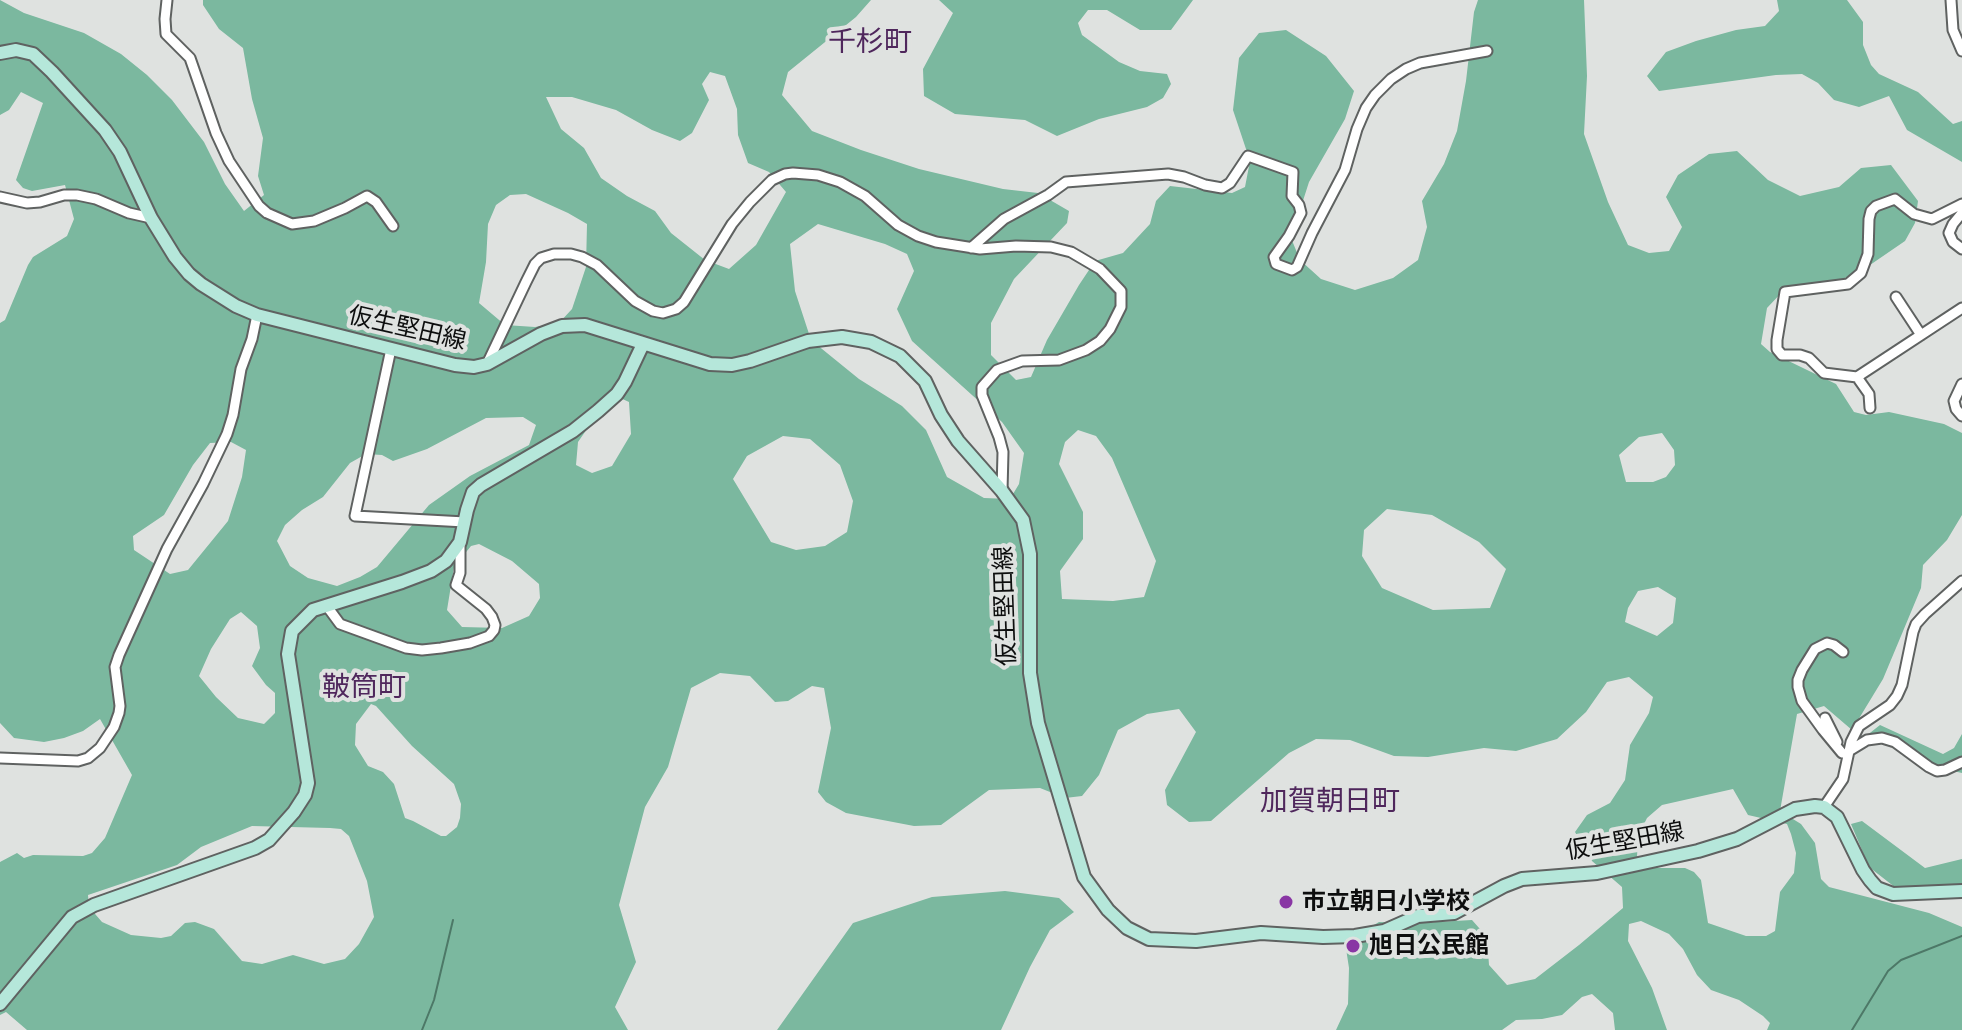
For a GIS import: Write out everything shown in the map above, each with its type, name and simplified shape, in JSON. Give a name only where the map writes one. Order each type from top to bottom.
[{"type":"main road","name":"仮生堅田線","points":[[0,53],[16,50],[33,54],[52,72],[105,130],[120,152],[151,218],[189,274],[236,306],[257,315],[455,365],[474,367],[487,364],[562,326],[585,325],[710,364],[732,365],[808,341],[842,337],[871,342],[900,356],[925,381],[958,441],[1023,520],[1030,554],[1030,673],[1038,723],[1084,877],[1108,910],[1127,928],[1149,939],[1196,941],[1261,933],[1355,936],[1384,931],[1418,916],[1454,913],[1522,879],[1597,873],[1675,857],[1737,839],[1795,809],[1824,807]]},
{"type":"main road","points":[[0,1004],[72,917],[94,905],[255,848],[269,840],[294,812],[305,795],[308,783],[288,654],[292,631],[313,610],[402,582],[431,571],[446,561],[460,542],[473,492],[573,431],[617,394],[643,344]]},
{"type":"main road","points":[[1824,807],[1837,817],[1863,870],[1877,888],[1893,894],[1962,891]]},
{"type":"street","points":[[167,0],[166,34],[190,58],[229,161],[259,206],[292,224],[314,221],[367,196],[376,202],[393,226]]},
{"type":"street","points":[[1951,0],[1953,30],[1962,51]]},
{"type":"street","points":[[971,248],[1004,219],[1066,182],[1168,174],[1222,188],[1230,183],[1248,156],[1293,172],[1292,196],[1301,213],[1274,257],[1276,264],[1292,270],[1297,267],[1345,170],[1357,129],[1375,95],[1391,79],[1420,63],[1487,51]]},
{"type":"street","points":[[487,364],[535,264],[541,258],[554,254],[582,257],[597,265],[635,301],[663,313],[676,309],[684,302],[713,253],[750,202],[772,180],[785,174],[818,175],[840,182],[865,196],[898,225],[918,236],[971,248],[1051,247],[1071,252],[1100,269],[1121,291],[1121,307],[1100,341],[1059,360],[1022,361],[997,370],[982,387],[982,395],[1003,452],[1002,491]]},
{"type":"street","points":[[0,197],[27,203],[77,195],[151,218]]},
{"type":"street","points":[[1962,204],[1932,219],[1914,214],[1895,199],[1881,203],[1871,211],[1868,254],[1859,276],[1848,284],[1787,291],[1783,295],[1778,352],[1809,358],[1824,373],[1857,377],[1962,308]]},
{"type":"street","points":[[1962,213],[1949,233],[1953,242],[1962,249]]},
{"type":"street","points":[[1896,297],[1921,335]]},
{"type":"street","points":[[0,758],[78,761],[88,758],[100,748],[114,727],[120,706],[115,667],[119,655],[167,549],[227,434],[257,315]]},
{"type":"street","points":[[391,349],[355,516],[465,522]]},
{"type":"street","points":[[1857,377],[1869,394],[1870,408]]},
{"type":"street","points":[[1962,384],[1954,401],[1962,416]]},
{"type":"street","points":[[326,605],[340,624],[406,648],[441,648],[489,636],[495,625],[492,617],[456,585],[460,573],[460,542]]},
{"type":"street","points":[[1824,807],[1843,779],[1846,755],[1859,726],[1890,705],[1897,696],[1916,624],[1962,581]]},
{"type":"street","points":[[1843,652],[1827,643],[1815,649],[1802,670],[1798,687],[1802,701],[1846,755]]},
{"type":"street","points":[[1825,718],[1846,755]]},
{"type":"street","points":[[1846,755],[1867,740],[1882,738],[1895,742],[1934,770],[1945,770],[1962,762]]},
{"type":"green space","points":[[0,0],[24,13],[84,33],[121,54],[147,75],[172,100],[204,142],[225,184],[244,211],[264,195],[258,176],[263,138],[243,48],[219,29],[203,5],[203,0],[871,0],[856,17],[788,72],[782,95],[812,131],[919,169],[1003,189],[1038,193],[1069,211],[1067,223],[1014,279],[991,323],[991,355],[1016,380],[1031,377],[1047,340],[1095,261],[1123,253],[1150,224],[1156,201],[1170,186],[1232,193],[1245,187],[1250,161],[1233,110],[1239,58],[1259,33],[1286,30],[1326,56],[1354,91],[1345,119],[1309,182],[1291,238],[1300,260],[1321,279],[1355,290],[1393,278],[1418,260],[1427,227],[1422,201],[1444,164],[1457,131],[1478,0],[1584,0],[1587,76],[1584,134],[1608,202],[1628,245],[1649,253],[1669,251],[1682,227],[1666,197],[1678,175],[1709,154],[1737,151],[1768,180],[1800,196],[1839,187],[1861,168],[1891,165],[1918,201],[1915,223],[1905,241],[1870,265],[1833,284],[1784,290],[1767,308],[1761,344],[1770,352],[1836,384],[1854,412],[1866,415],[1889,412],[1944,424],[1962,433],[1962,515],[1947,540],[1923,565],[1921,588],[1883,679],[1852,730],[1824,706],[1797,714],[1780,811],[1801,824],[1815,843],[1821,879],[1829,887],[1929,913],[1962,927],[1962,1030],[1767,1030],[1770,1023],[1763,1016],[1739,1000],[1711,990],[1669,934],[1641,921],[1629,924],[1628,941],[1652,988],[1667,1030],[1615,1030],[1613,1013],[1592,994],[1582,997],[1562,1015],[1516,1020],[1502,1030],[1336,1030],[1348,1004],[1349,968],[1345,942],[1379,922],[1472,920],[1487,937],[1489,965],[1507,985],[1535,979],[1623,908],[1622,887],[1592,861],[1575,832],[1587,815],[1610,803],[1625,780],[1630,745],[1649,713],[1653,697],[1629,677],[1607,682],[1586,712],[1557,739],[1516,751],[1484,748],[1428,757],[1394,756],[1350,740],[1316,739],[1289,753],[1211,821],[1189,822],[1167,805],[1165,790],[1196,732],[1179,709],[1147,714],[1118,730],[1099,775],[1082,796],[1065,798],[1040,788],[989,790],[941,825],[914,826],[846,813],[826,802],[818,792],[831,728],[824,688],[812,686],[788,701],[775,702],[750,676],[720,673],[691,688],[668,767],[645,807],[619,905],[636,962],[615,1007],[628,1030],[27,1030],[6,1012],[0,1015],[0,862],[17,853],[24,858],[92,853],[105,838],[132,775],[100,719],[83,731],[44,742],[14,738],[0,723],[0,323],[5,320],[33,257],[67,236],[74,219],[65,185],[32,191],[23,188],[16,180],[43,103],[21,92],[9,110],[0,115]],"holes":[[[710,72],[725,76],[737,109],[738,135],[748,163],[769,172],[786,192],[756,245],[729,269],[705,260],[671,233],[655,211],[601,178],[584,148],[561,129],[546,97],[572,97],[616,110],[680,141],[692,133],[709,100],[702,84]],[[526,194],[587,224],[586,267],[572,309],[559,323],[535,327],[505,325],[479,303],[488,224],[496,205],[510,195]],[[818,224],[885,244],[907,254],[914,271],[897,309],[912,341],[1002,422],[1024,453],[1019,484],[1010,499],[984,498],[947,477],[926,430],[902,406],[859,379],[811,340],[795,291],[790,244]],[[616,396],[629,402],[631,434],[612,466],[592,473],[576,465],[578,442],[605,403]],[[523,417],[536,425],[529,445],[470,476],[429,505],[377,567],[360,577],[337,586],[308,578],[290,566],[277,541],[285,525],[323,497],[350,463],[366,454],[382,455],[393,461],[427,449],[486,418]],[[1078,430],[1096,436],[1112,458],[1156,561],[1144,597],[1113,601],[1062,599],[1060,571],[1083,539],[1083,512],[1059,464],[1065,442]],[[1662,433],[1674,450],[1675,465],[1666,477],[1653,482],[1626,482],[1619,455],[1639,437]],[[783,436],[810,439],[840,465],[853,501],[847,532],[825,546],[796,550],[771,542],[733,479],[747,456]],[[231,442],[246,450],[242,477],[228,521],[188,570],[170,574],[134,550],[133,536],[164,515],[193,465],[210,443]],[[1387,509],[1432,515],[1479,542],[1506,569],[1490,608],[1433,610],[1382,588],[1362,556],[1364,530]],[[479,544],[512,561],[539,584],[540,598],[529,616],[502,628],[462,627],[447,610],[454,567],[471,546]],[[1658,587],[1676,598],[1673,623],[1657,636],[1625,622],[1628,608],[1638,591]],[[241,612],[257,626],[260,648],[252,666],[275,693],[275,713],[264,724],[238,718],[199,676],[230,619]],[[371,704],[454,784],[461,804],[457,827],[446,836],[441,836],[405,818],[394,784],[383,772],[368,766],[355,745],[356,724]],[[1733,789],[1748,815],[1787,824],[1796,853],[1794,873],[1780,892],[1775,931],[1766,936],[1746,936],[1708,923],[1701,880],[1685,868],[1643,865],[1637,857],[1638,836],[1647,818],[1662,805]],[[252,826],[330,828],[341,829],[349,836],[367,881],[374,917],[359,944],[345,959],[324,964],[293,955],[262,964],[242,961],[214,929],[195,922],[185,923],[171,936],[131,935],[102,922],[89,907],[88,895],[177,865],[201,847]]]},
{"type":"green space","points":[[939,0],[1193,0],[1171,30],[1140,30],[1107,10],[1088,10],[1078,23],[1082,35],[1119,62],[1140,71],[1167,74],[1171,84],[1163,98],[1147,107],[1099,119],[1057,136],[1025,120],[955,114],[924,96],[923,69],[953,13]]},
{"type":"green space","points":[[1777,0],[1847,0],[1863,22],[1863,45],[1871,65],[1879,74],[1918,92],[1953,124],[1962,121],[1962,162],[1907,130],[1889,96],[1859,107],[1834,100],[1818,83],[1802,74],[1659,91],[1647,76],[1666,52],[1736,30],[1765,26],[1779,11]]},
{"type":"green space","points":[[1880,725],[1943,754],[1954,748],[1962,734],[1962,773],[1927,765],[1898,743],[1861,740]]},
{"type":"green space","points":[[1862,821],[1925,868],[1962,859],[1962,895],[1896,888],[1869,867],[1851,824]]},
{"type":"green space","points":[[1005,891],[1059,898],[1074,912],[1050,930],[1001,1030],[777,1030],[853,923],[932,897]]},
{"type":"waterway","points":[[422,1030],[434,1000],[453,920]]},
{"type":"waterway","points":[[1852,1030],[1888,971],[1901,960],[1962,936]]},
{"type":"place","name":"市立朝日小学校","points":[[1286,902]]},
{"type":"place","name":"旭日公民館","points":[[1353,946]]},
{"type":"district","name":"千杉町","points":[[870,43]]},
{"type":"district","name":"鞁筒町","points":[[364,688]]},
{"type":"district","name":"加賀朝日町","points":[[1330,802]]}]
